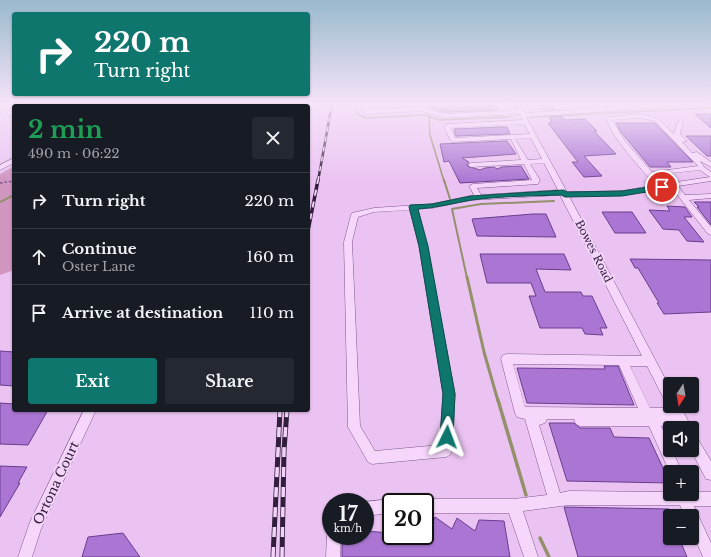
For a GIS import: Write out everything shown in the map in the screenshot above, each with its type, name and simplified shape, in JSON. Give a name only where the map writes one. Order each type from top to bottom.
[{"type":"street","points":[[448,130],[453,140],[534,136]]},
{"type":"street","name":"Bowes Road","points":[[531,130],[663,386]]},
{"type":"street","points":[[615,130],[649,174],[662,187]]},
{"type":"street","points":[[667,130],[701,166],[709,179],[711,188]]},
{"type":"street","points":[[678,130],[677,134],[700,158],[710,164]]},
{"type":"street","points":[[478,198],[473,186],[535,182],[536,178],[513,140]]},
{"type":"street","points":[[0,168],[12,161]]},
{"type":"street","points":[[471,165],[547,161]]},
{"type":"street","points":[[649,174],[701,168]]},
{"type":"street","points":[[413,207],[423,246],[449,394],[446,451],[372,458],[354,427],[348,242],[355,215],[374,210],[413,207],[432,206],[478,198],[564,193],[622,193],[709,179]]},
{"type":"street","points":[[673,185],[711,232]]},
{"type":"street","points":[[683,198],[711,196]]},
{"type":"street","points":[[649,417],[521,413],[506,359],[650,361]]},
{"type":"street","points":[[622,360],[673,465]]},
{"type":"street","name":"Ortona Court","points":[[25,557],[36,527],[89,412]]},
{"type":"street","points":[[555,500],[531,419],[680,417]]},
{"type":"street","points":[[699,453],[711,474]]},
{"type":"street","points":[[434,506],[514,506],[569,498],[663,497]]},
{"type":"street","points":[[699,498],[711,499]]},
{"type":"street","points":[[514,506],[531,557]]},
{"type":"street","points":[[699,532],[710,557]]},
{"type":"street","points":[[333,557],[334,545]]},
{"type":"path","points":[[0,183],[12,181]]},
{"type":"shaded area","points":[[12,167],[12,271],[0,275],[0,174]]},
{"type":"building","points":[[454,130],[508,130],[510,134],[456,136]]},
{"type":"building","points":[[553,130],[596,130],[597,131],[594,131],[616,154],[584,156],[602,176],[584,177],[572,162],[578,162]]},
{"type":"building","points":[[620,130],[662,130],[693,162],[667,162],[671,167],[650,167]]},
{"type":"building","points":[[686,136],[711,136],[711,156],[707,156]]},
{"type":"building","points":[[507,141],[516,154],[462,158],[469,162],[467,166],[480,170],[494,167],[497,169],[502,167],[521,166],[529,179],[460,183],[449,161],[444,162],[440,144]]},
{"type":"building","points":[[694,202],[711,202],[711,225],[697,207],[699,207]]},
{"type":"building","points":[[667,206],[685,207],[692,217],[684,217],[704,242],[687,241],[679,230],[663,229],[649,210],[670,211]]},
{"type":"building","points":[[602,212],[632,212],[646,233],[615,233]]},
{"type":"building","points":[[546,214],[556,237],[477,236],[472,219]]},
{"type":"building","points":[[480,254],[564,254],[571,270],[536,269],[545,292],[581,292],[583,296],[592,296],[607,328],[600,328],[603,335],[585,334],[582,328],[540,328],[529,296],[536,296],[531,283],[487,283]]},
{"type":"building","points":[[630,259],[711,260],[711,312],[664,314],[638,268],[635,268]]},
{"type":"building","points":[[0,351],[12,352],[12,386],[0,385]]},
{"type":"building","points":[[604,366],[618,366],[634,405],[527,403],[517,368],[605,369]]},
{"type":"building","points":[[0,403],[12,404],[12,412],[47,412],[28,445],[0,444]]},
{"type":"building","points":[[549,423],[574,423],[580,428],[610,428],[614,437],[649,438],[663,468],[663,483],[567,481]]},
{"type":"building","points":[[0,466],[27,467],[18,483],[20,483],[0,517]]},
{"type":"building","points":[[564,507],[669,509],[663,509],[663,545],[682,545],[687,557],[578,557]]},
{"type":"building","points":[[435,517],[452,529],[457,518],[475,531],[479,520],[504,521],[510,557],[342,557],[342,545],[374,545],[374,532],[382,532],[382,545],[434,545]]},
{"type":"building","points":[[123,533],[140,557],[82,557],[88,537]]},
{"type":"waterway","points":[[430,130],[444,181]]},
{"type":"waterway","points":[[444,180],[450,199]]},
{"type":"waterway","points":[[0,202],[12,196]]},
{"type":"waterway","points":[[467,278],[452,209],[481,204],[554,201]]},
{"type":"waterway","points":[[467,277],[484,352],[498,401]]},
{"type":"waterway","points":[[498,400],[526,495]]},
{"type":"waterway","points":[[540,538],[549,557]]},
{"type":"railway","points":[[318,181],[327,130]]},
{"type":"railway","points":[[310,221],[318,180]]},
{"type":"railway","points":[[273,557],[280,412]]},
{"type":"railway","points":[[282,557],[284,450],[287,412]]},
{"type":"route","points":[[447,437],[449,394],[423,246],[413,207],[432,206],[471,198],[507,195],[564,192],[565,194],[622,193],[662,187]]}]
